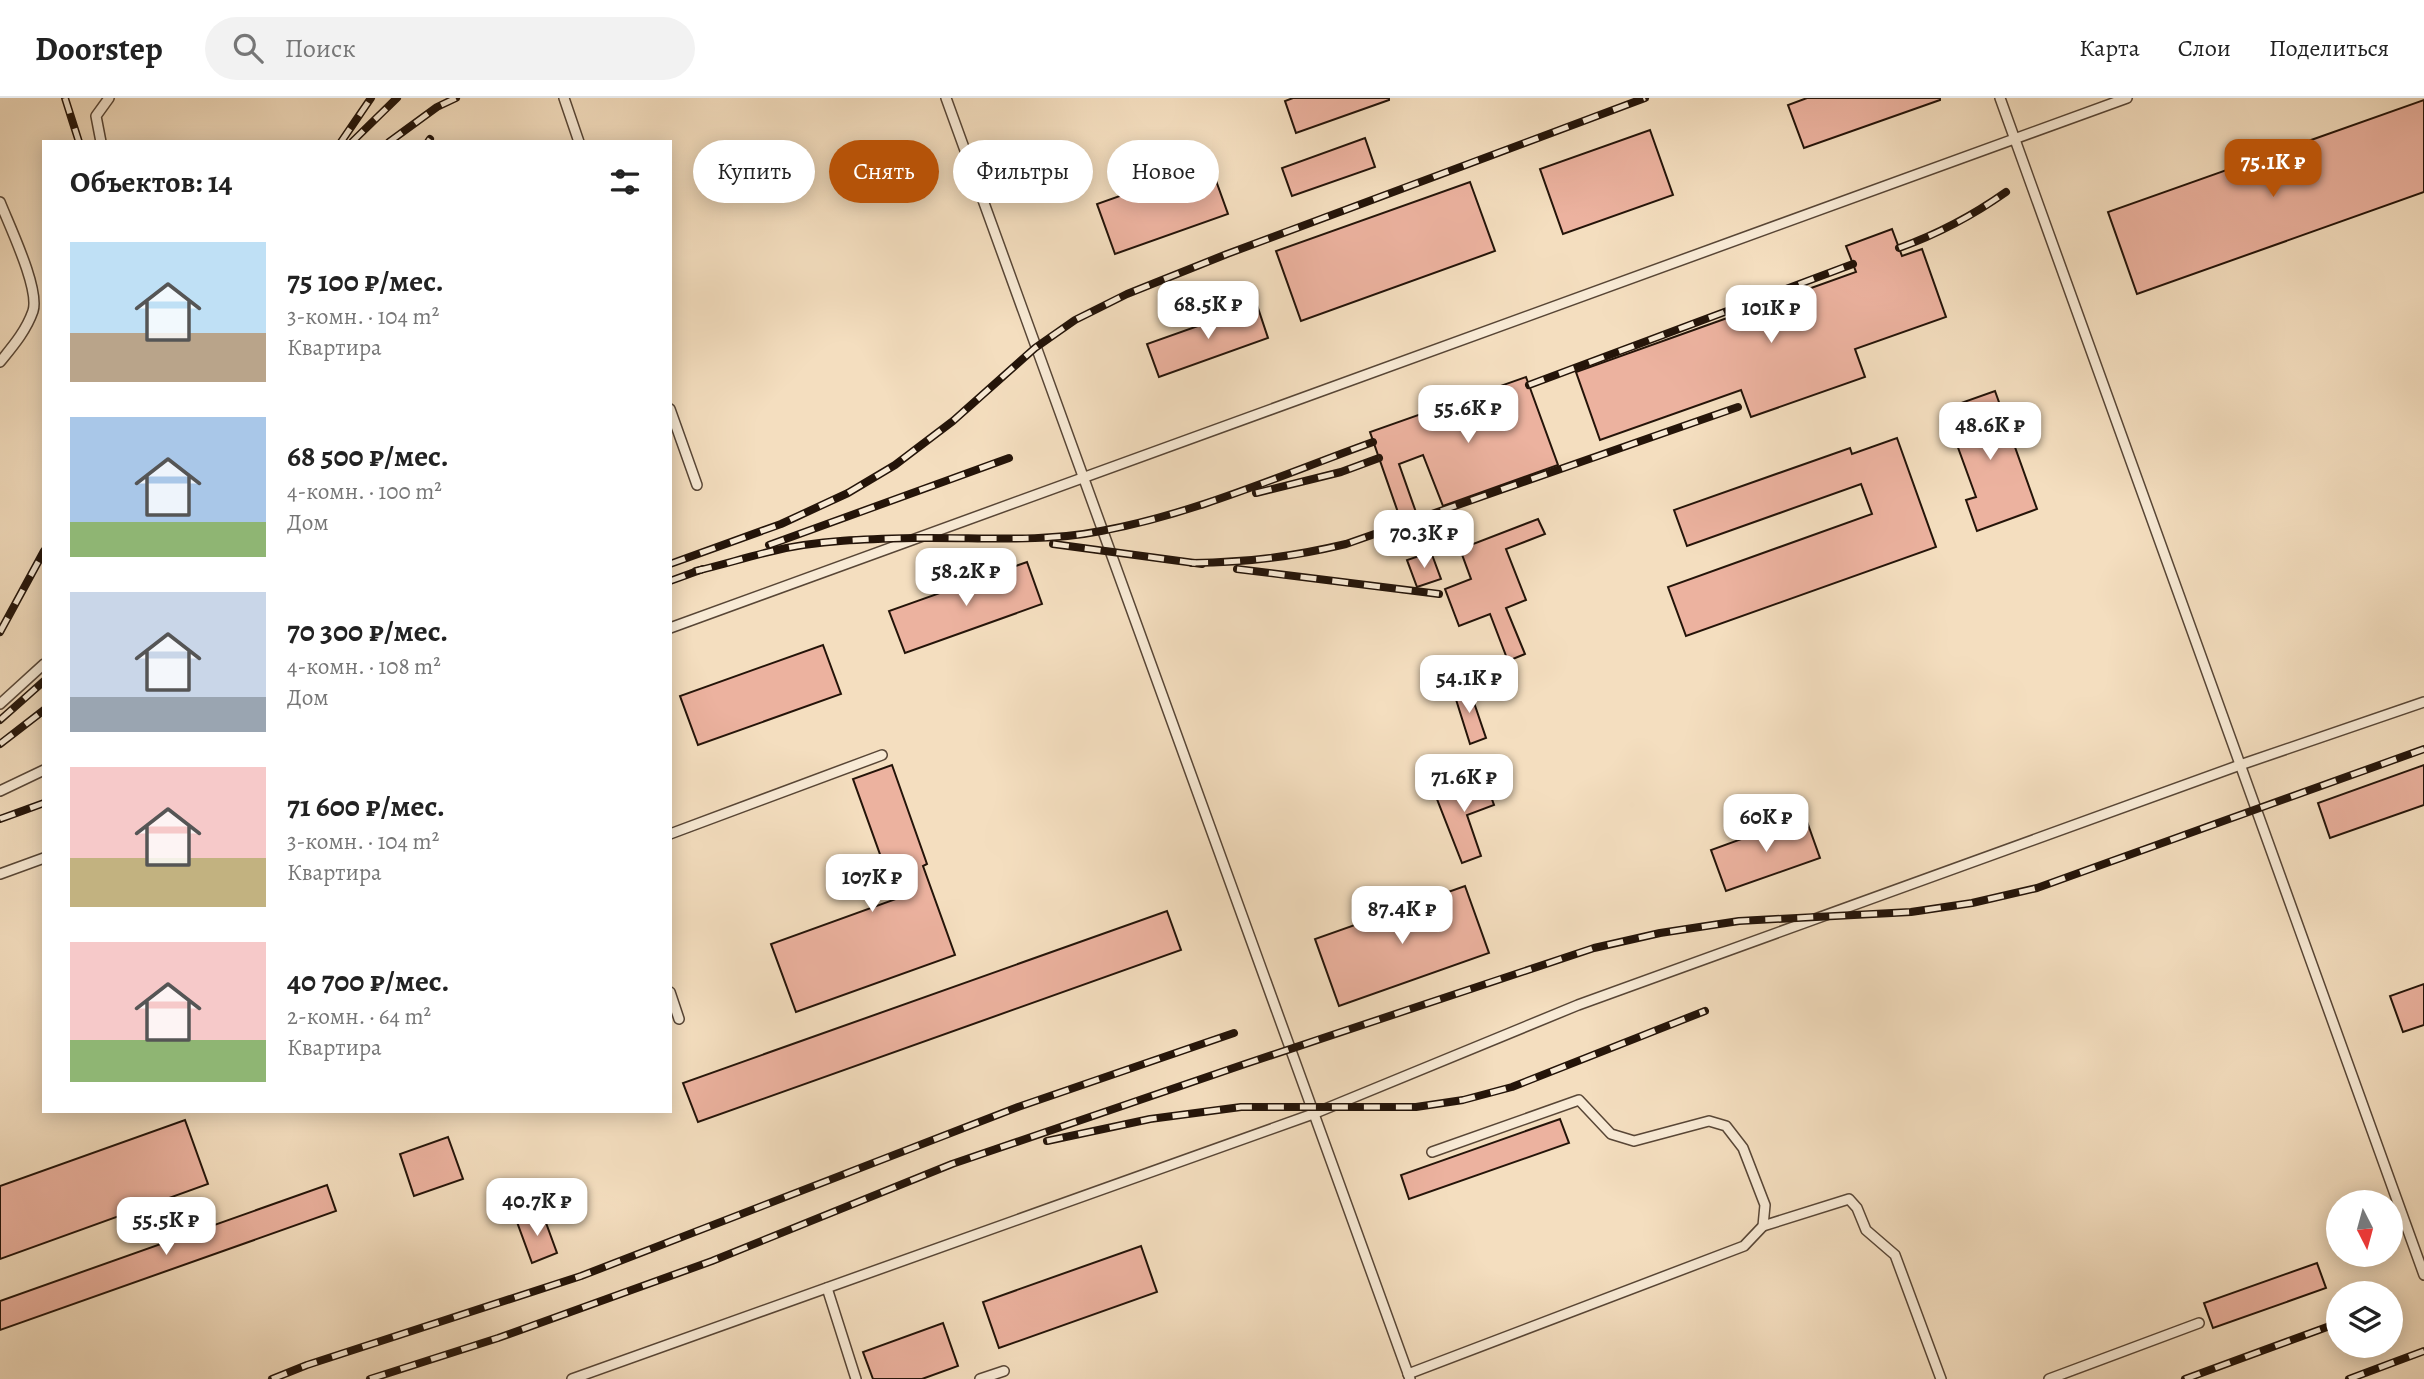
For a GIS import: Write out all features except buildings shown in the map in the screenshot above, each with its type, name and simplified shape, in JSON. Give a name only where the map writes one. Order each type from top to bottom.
[{"type":"lane","points":[[101,140],[96,116],[109,98]]},
{"type":"lane","points":[[564,98],[578,140]]},
{"type":"lane","points":[[946,98],[1409,1377],[1744,1246],[1763,1226],[1849,1199],[1857,1208],[1866,1230],[1895,1255],[1941,1379]]},
{"type":"lane","points":[[2000,98],[2424,1275]]},
{"type":"lane","points":[[672,627],[2127,98]]},
{"type":"lane","points":[[0,202],[34,293],[33,309],[23,333],[0,362]]},
{"type":"lane","points":[[672,415],[696,485]]},
{"type":"lane","points":[[0,704],[42,666]]},
{"type":"lane","points":[[572,1379],[1313,1114],[1577,1005],[2240,765],[2424,702]]},
{"type":"lane","points":[[672,833],[882,755]]},
{"type":"lane","points":[[0,791],[42,771]]},
{"type":"lane","points":[[0,874],[42,859]]},
{"type":"lane","points":[[672,998],[679,1019]]},
{"type":"lane","points":[[1432,1152],[1579,1100],[1611,1134],[1634,1142],[1709,1121],[1726,1126],[1743,1148],[1765,1205],[1763,1226]]},
{"type":"lane","points":[[827,1288],[856,1379]]},
{"type":"lane","points":[[2049,1379],[2199,1323]]},
{"type":"lane","points":[[980,1379],[1004,1371]]},
{"type":"railway","points":[[65,98],[78,140]]},
{"type":"railway","points":[[342,140],[371,98]]},
{"type":"railway","points":[[354,140],[397,98]]},
{"type":"railway","points":[[392,140],[437,107],[456,98]]},
{"type":"railway","points":[[672,563],[781,524],[848,493],[895,465],[953,421],[1035,348],[1075,320],[1127,294],[1645,98]]},
{"type":"railway","points":[[1899,248],[1954,224],[2006,192]]},
{"type":"railway","points":[[1529,385],[1853,264]]},
{"type":"railway","points":[[1192,563],[1270,558],[1346,544],[1738,407]]},
{"type":"railway","points":[[696,571],[790,547],[826,542],[916,538],[1032,538],[1101,531],[1136,524],[1204,504],[1373,442]]},
{"type":"railway","points":[[769,545],[1009,458]]},
{"type":"railway","points":[[1256,493],[1341,472],[1379,458]]},
{"type":"railway","points":[[1053,544],[1202,564]]},
{"type":"railway","points":[[0,632],[42,555]]},
{"type":"railway","points":[[672,580],[703,569]]},
{"type":"railway","points":[[1237,569],[1439,594]]},
{"type":"railway","points":[[0,720],[42,683]]},
{"type":"railway","points":[[0,744],[42,712]]},
{"type":"railway","points":[[370,1379],[498,1338],[712,1261],[952,1164],[1594,948],[1660,933],[1739,921],[1911,912],[1972,903],[2037,888],[2424,749]]},
{"type":"railway","points":[[0,819],[42,804]]},
{"type":"railway","points":[[1047,1141],[1150,1119],[1241,1107],[1416,1107],[1463,1100],[1512,1087],[1705,1011]]},
{"type":"railway","points":[[272,1379],[307,1365],[581,1276],[1018,1107],[1234,1033]]},
{"type":"railway","points":[[2185,1379],[2326,1327]]},
{"type":"railway","points":[[2349,1379],[2424,1351]]}]
